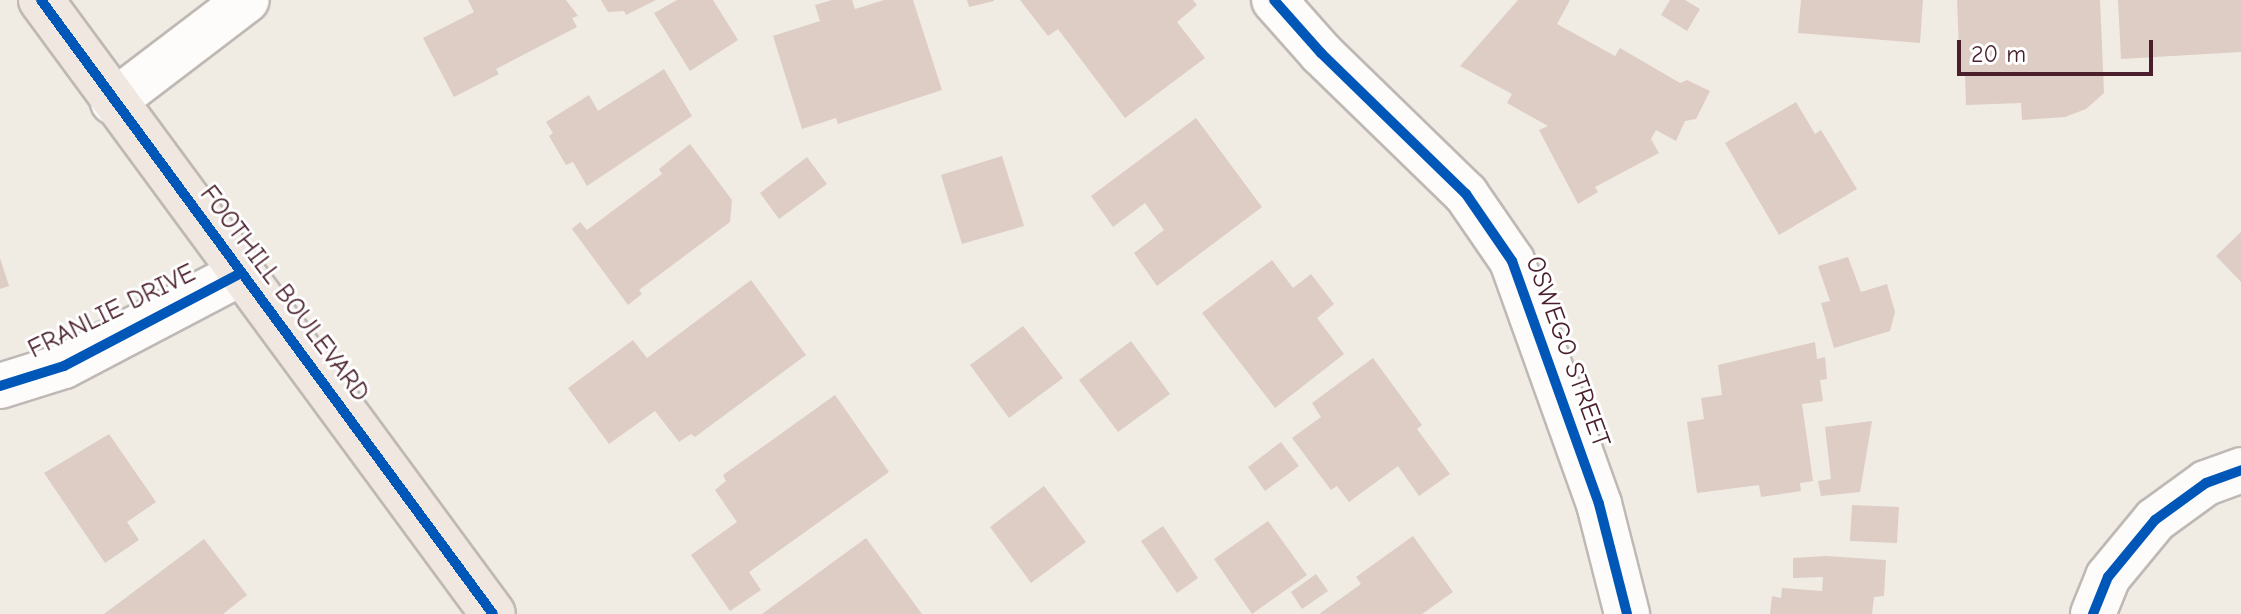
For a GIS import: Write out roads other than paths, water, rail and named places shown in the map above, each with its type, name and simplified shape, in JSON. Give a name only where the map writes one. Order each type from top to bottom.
[{"type":"main road","name":"FOOTHILL BOULEVARD","points":[[41,0],[113,102],[493,614]]},
{"type":"street","points":[[113,102],[247,0]]},
{"type":"street","name":"OSWEGO STREET","points":[[1274,0],[1321,53],[1466,194],[1512,261],[1599,504],[1627,614]]},
{"type":"street","name":"FRANLIE DRIVE","points":[[0,386],[64,366],[241,273]]},
{"type":"street","points":[[2093,614],[2108,577],[2155,520],[2206,483],[2241,470]]}]
